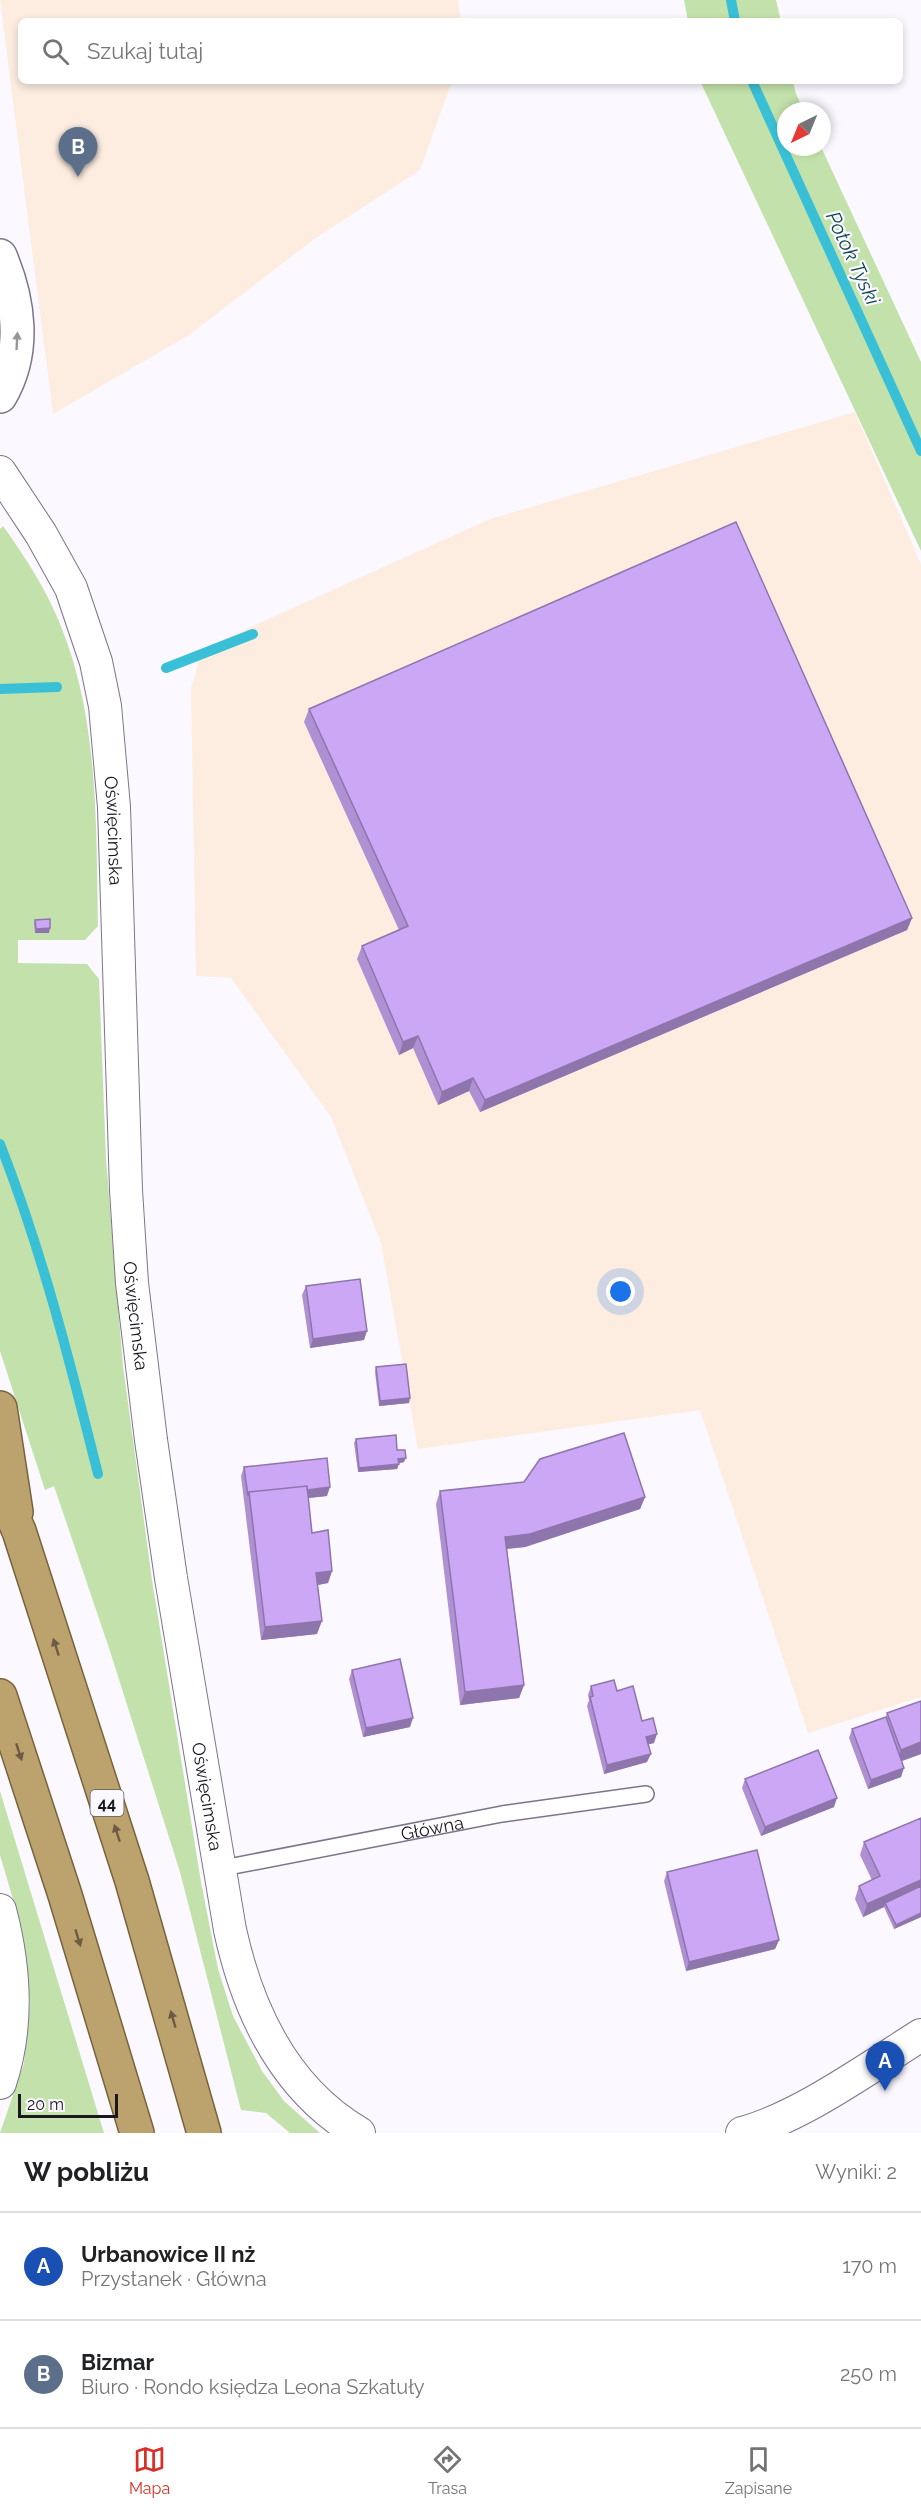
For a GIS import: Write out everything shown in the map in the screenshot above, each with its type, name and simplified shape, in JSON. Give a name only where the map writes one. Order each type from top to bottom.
[{"type":"highway","points":[[0,1408],[19,1531]]},
{"type":"highway","name":"44","points":[[0,1488],[19,1531],[132,1881],[204,2133]]},
{"type":"highway","points":[[0,1696],[65,1895],[137,2133]]},
{"type":"street","points":[[0,256],[11,283],[18,319],[16,353],[7,385],[0,396]]},
{"type":"street","name":"Oświęcimska","points":[[0,472],[41,534],[70,588],[96,662],[105,706],[114,807],[126,1191],[132,1283],[154,1463],[218,1869],[237,1961],[249,1999],[262,2028],[282,2062],[311,2096],[359,2133]]},
{"type":"street","points":[[0,1910],[14,1993],[9,2047],[0,2083]]},
{"type":"street","points":[[742,2133],[775,2121],[832,2090],[921,2035]]},
{"type":"lane","name":"Główna","points":[[218,1869],[502,1814],[646,1794]]},
{"type":"shaded area","points":[[0,0],[458,0],[461,18],[18,18],[18,84],[451,84],[420,170],[313,240],[189,335],[53,414]]},
{"type":"shaded area","points":[[855,412],[921,564],[921,1697],[808,1733],[700,1410],[418,1449],[381,1243],[331,1117],[231,978],[196,976],[191,688],[202,649],[490,519]]},
{"type":"green space","points":[[684,0],[776,0],[780,18],[687,18]]},
{"type":"green space","points":[[701,84],[794,84],[800,102],[777,102],[777,156],[825,156],[921,362],[921,551]]},
{"type":"green space","points":[[3,526],[28,563],[50,602],[74,664],[89,738],[95,813],[98,926],[85,940],[18,940],[18,963],[87,964],[99,979],[106,1159],[123,1366],[152,1580],[201,1882],[218,1969],[233,2016],[262,2071],[284,2101],[320,2133],[290,2133],[266,2113],[241,2110],[180,1872],[109,1648],[54,1486],[45,1490],[0,1351],[0,529]]},
{"type":"green space","points":[[0,1791],[104,2133],[0,2133],[24,2063],[30,2002],[20,1923],[0,1855]]},
{"type":"building","points":[[736,522],[912,918],[485,1100],[473,1078],[442,1092],[418,1036],[403,1042],[362,946],[408,926],[309,709]]},
{"type":"building","points":[[50,919],[50,928],[36,929],[35,920]]},
{"type":"building","points":[[360,1279],[367,1331],[313,1339],[306,1286]]},
{"type":"building","points":[[406,1364],[410,1398],[380,1401],[376,1367]]},
{"type":"building","points":[[624,1433],[645,1497],[530,1534],[505,1537],[524,1685],[465,1692],[440,1491],[524,1482],[540,1459]]},
{"type":"building","points":[[396,1435],[397,1450],[405,1450],[406,1458],[398,1459],[399,1464],[359,1468],[356,1439]]},
{"type":"building","points":[[327,1458],[330,1487],[307,1490],[307,1486],[249,1492],[248,1496],[244,1467]]},
{"type":"building","points":[[307,1486],[312,1533],[328,1530],[332,1571],[316,1573],[322,1621],[265,1627],[249,1492]]},
{"type":"building","points":[[400,1659],[413,1718],[366,1728],[352,1670]]},
{"type":"building","points":[[614,1680],[617,1691],[633,1686],[642,1721],[653,1718],[657,1734],[646,1737],[651,1754],[607,1765],[590,1697],[593,1696],[591,1686]]},
{"type":"building","points":[[921,1701],[921,1742],[901,1750],[887,1713]]},
{"type":"building","points":[[886,1717],[904,1768],[871,1780],[852,1729]]},
{"type":"building","points":[[818,1750],[837,1798],[765,1827],[745,1779]]},
{"type":"building","points":[[921,1818],[921,1880],[867,1904],[859,1886],[880,1876],[864,1842]]},
{"type":"building","points":[[757,1850],[779,1940],[689,1962],[667,1872]]},
{"type":"building","points":[[921,1886],[921,1913],[896,1925],[885,1903]]},
{"type":"waterway","name":"Potok Tyski","points":[[731,0],[734,18]]},
{"type":"waterway","name":"Potok Tyski","points":[[753,84],[921,451]]},
{"type":"waterway","points":[[166,668],[253,634]]},
{"type":"waterway","points":[[0,689],[57,687]]},
{"type":"waterway","points":[[0,1144],[42,1266],[98,1474]]},
{"type":"place","name":"Bizmar","points":[[78,177]]},
{"type":"place","name":"Urbanowice II nż","points":[[885,2091]]}]
